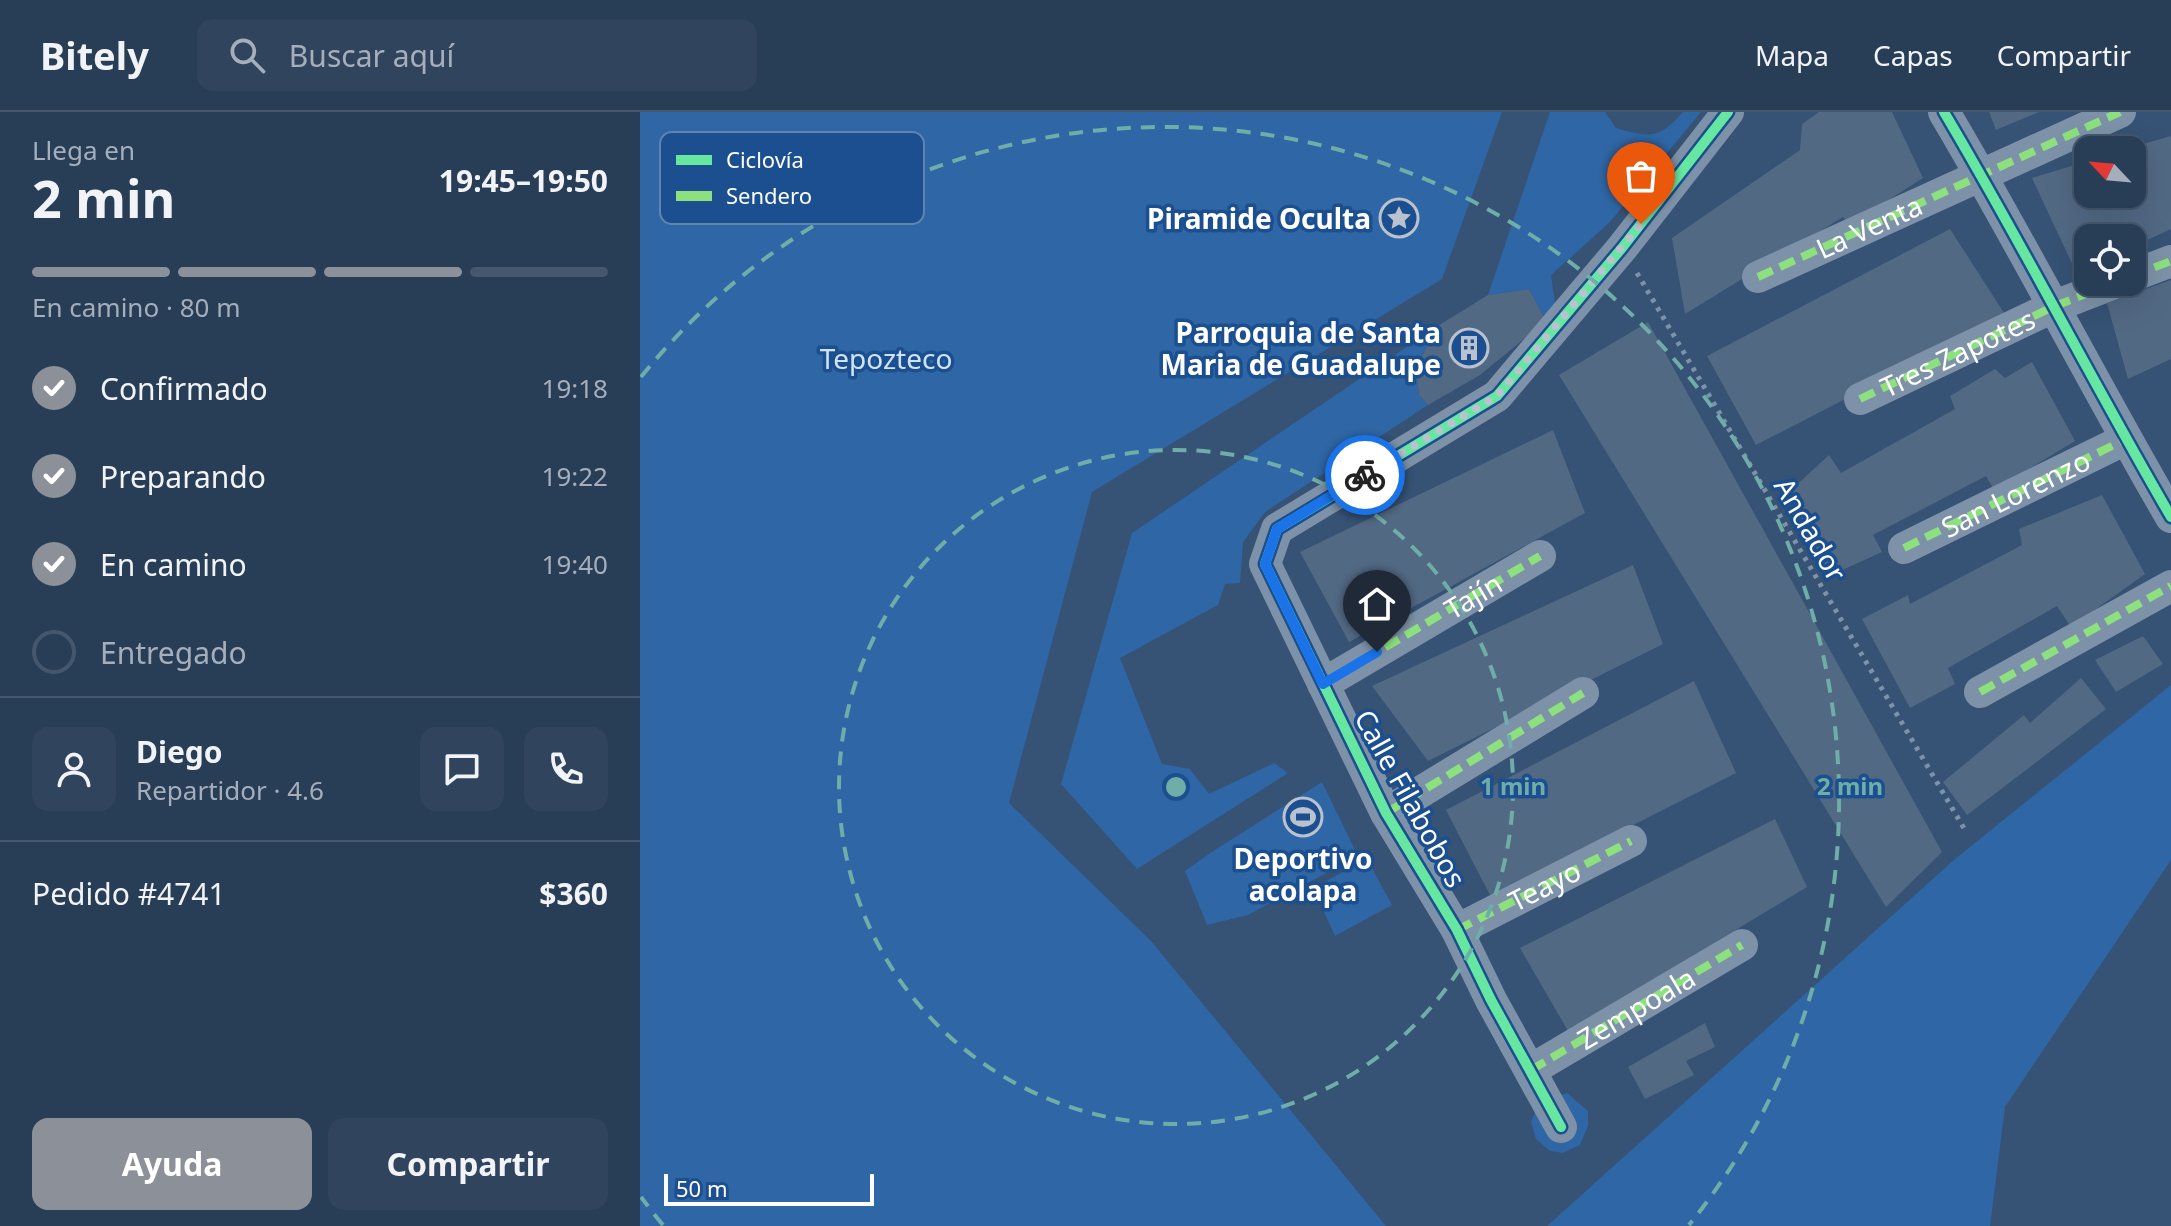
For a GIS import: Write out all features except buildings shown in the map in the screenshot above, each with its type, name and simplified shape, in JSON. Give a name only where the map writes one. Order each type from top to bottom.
[{"type":"street","name":"Calle Filabobos","points":[[1561,1127],[1491,1000],[1457,930],[1386,813],[1265,564],[1277,529],[1497,396],[1622,248],[1728,112]]},
{"type":"street","points":[[1944,112],[2171,517]]},
{"type":"street","name":"La Venta","points":[[1758,277],[2120,112]]},
{"type":"street","points":[[2146,271],[2171,261]]},
{"type":"street","name":"Tres Zapotes","points":[[1860,399],[2081,296]]},
{"type":"street","name":"San Lorenzo","points":[[1904,548],[2126,439]]},
{"type":"street","name":"Tajín","points":[[1323,684],[1540,556]]},
{"type":"street","points":[[1980,692],[2171,586]]},
{"type":"street","points":[[1386,813],[1583,693]]},
{"type":"street","name":"Teayo","points":[[1457,930],[1631,841]]},
{"type":"street","name":"Zempoala","points":[[1531,1070],[1742,945]]},
{"type":"green space","name":"Tepozteco","points":[[640,112],[1502,112],[1442,279],[1092,492],[1009,803],[1151,941],[1386,1226],[640,1226]]},
{"type":"green space","points":[[1550,112],[1605,112],[1616,128],[1638,134],[1654,134],[1683,112],[1701,112],[1609,223],[1551,275],[1556,310],[1546,321],[1529,289],[1488,295]]},
{"type":"green space","points":[[1436,327],[1416,369],[1419,395],[1428,405],[1265,512],[1243,542],[1240,583],[1225,584],[1218,605],[1120,658],[1162,764],[1190,769],[1209,794],[1274,763],[1288,773],[1137,869],[1061,784],[1132,533]]},
{"type":"green space","points":[[2171,685],[2171,860],[2005,1107],[1990,1226],[1547,1226],[1955,859]]},
{"type":"green space","name":"Deportivo acolapa","points":[[1322,782],[1358,856],[1248,915],[1207,925],[1185,871]]},
{"type":"green space","points":[[1367,859],[1392,905],[1335,936],[1313,888]]},
{"type":"green space","points":[[1567,1093],[1588,1111],[1588,1126],[1580,1145],[1563,1153],[1550,1151],[1536,1139],[1531,1122],[1539,1102]]},
{"type":"marked path","points":[[1758,277],[2120,112]]},
{"type":"marked path","points":[[2146,271],[2171,261]]},
{"type":"marked path","points":[[1860,399],[2081,296]]},
{"type":"marked path","points":[[1904,548],[2126,439]]},
{"type":"marked path","points":[[1323,684],[1540,556]]},
{"type":"marked path","points":[[1980,692],[2171,586]]},
{"type":"marked path","points":[[1386,813],[1583,693]]},
{"type":"marked path","points":[[1457,930],[1631,841]]},
{"type":"marked path","points":[[1531,1070],[1742,945]]},
{"type":"cycle path","points":[[1561,1127],[1491,1000],[1457,930],[1386,813],[1265,564],[1277,529],[1497,396],[1622,248],[1728,112]]},
{"type":"cycle path","points":[[1944,112],[2171,517]]},
{"type":"way so far","points":[[1365,475],[1497,396],[1641,224]]},
{"type":"place","name":"Piramide Oculta","points":[[1399,218]]},
{"type":"place","name":"Parroquia de Santa Maria de Guadalupe","points":[[1469,348]]},
{"type":"place","name":"Deportivo acolapa","points":[[1303,817]]},
{"type":"route","points":[[1365,475],[1277,529],[1265,564],[1323,684],[1377,652]]}]
